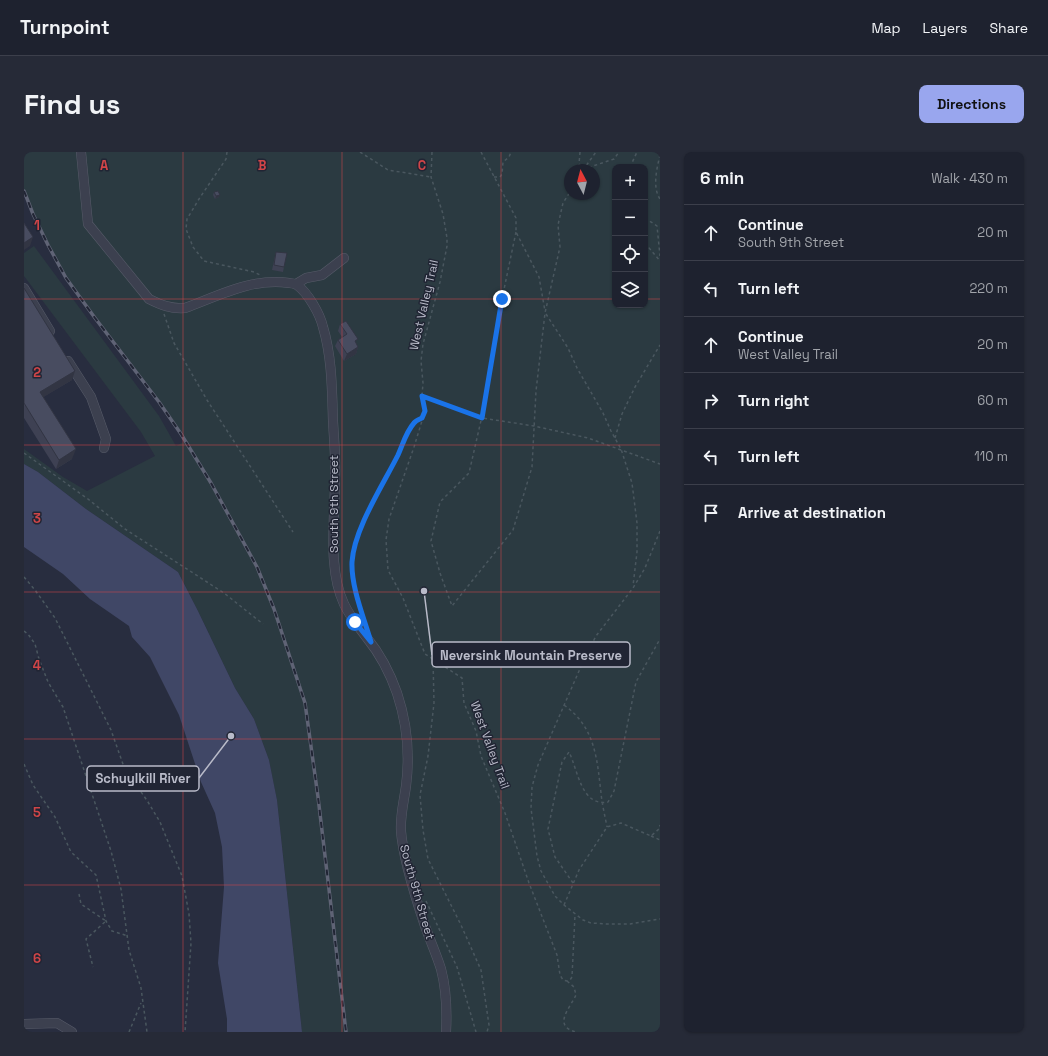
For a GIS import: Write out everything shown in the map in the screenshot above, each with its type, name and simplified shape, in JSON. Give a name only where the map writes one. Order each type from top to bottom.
[{"type":"street","points":[[81,152],[88,224],[149,299],[161,305],[175,308],[185,308],[250,285],[281,282],[296,284],[306,278],[322,275],[344,258]]},
{"type":"street","name":"South 9th Street","points":[[296,284],[311,300],[323,324],[327,342],[331,376],[336,476],[334,555],[337,582],[341,598],[349,613],[376,650],[388,671],[397,693],[404,719],[407,760],[406,788],[401,815],[402,842],[424,923],[442,972],[446,1032]]},
{"type":"street","points":[[24,288],[53,335]]},
{"type":"street","points":[[66,356],[90,397],[106,440],[104,448]]},
{"type":"street","points":[[24,1024],[58,1023],[72,1032]]},
{"type":"path","points":[[227,152],[226,159],[199,199],[187,220],[186,229],[192,247],[204,261],[254,272],[260,275]]},
{"type":"path","points":[[360,152],[388,170],[431,177]]},
{"type":"path","name":"West Valley Trail","points":[[432,152],[431,177],[443,214],[447,238],[440,282],[423,344],[421,361],[423,383],[422,396],[425,411],[389,520],[386,540],[388,570],[403,598],[425,654],[462,678],[464,703],[476,731],[481,756],[505,814],[529,883],[557,955],[560,975],[563,980],[567,981]]},
{"type":"path","points":[[481,152],[516,218],[516,232],[502,299],[482,418],[469,473],[440,502],[431,541],[440,573],[452,606],[513,530],[532,467],[536,391],[545,313],[560,247],[558,225],[565,200]]},
{"type":"path","points":[[493,177],[500,177],[502,174],[503,162],[509,157],[511,152]]},
{"type":"path","points":[[579,164],[580,152]]},
{"type":"path","points":[[587,164],[596,152]]},
{"type":"path","points":[[598,164],[614,159],[619,152]]},
{"type":"path","points":[[631,164],[636,152]]},
{"type":"path","points":[[660,155],[657,168],[656,193],[660,199]]},
{"type":"path","points":[[648,220],[657,226],[660,256]]},
{"type":"path","points":[[516,232],[539,277],[545,313],[568,348],[577,368],[603,412],[621,449],[632,483],[637,523],[633,588]]},
{"type":"path","points":[[648,247],[660,262]]},
{"type":"path","points":[[161,305],[174,343],[207,400],[292,532]]},
{"type":"path","points":[[615,438],[622,414],[635,387],[660,345]]},
{"type":"path","points":[[422,396],[482,418],[534,426],[588,438],[660,464]]},
{"type":"path","points":[[365,622],[353,582],[352,562],[355,543],[406,434],[415,421],[422,418]]},
{"type":"path","points":[[24,454],[88,500],[125,529],[224,593],[262,624]]},
{"type":"path","points":[[660,531],[645,568],[633,588],[596,636],[586,655],[538,765],[532,787],[531,808],[537,856],[541,871],[555,896],[575,915],[591,923],[606,924],[630,924],[660,919]]},
{"type":"path","points":[[24,577],[55,618],[111,730],[124,767],[160,822],[182,876],[189,914],[191,943],[185,1032]]},
{"type":"path","points":[[24,631],[35,644],[48,682],[63,707],[72,730],[111,851],[121,889],[129,950],[141,988],[147,1032]]},
{"type":"path","points":[[573,884],[555,857],[548,828],[562,762],[569,752],[580,785],[594,802],[608,802],[614,791],[636,682],[660,639]]},
{"type":"path","points":[[433,659],[434,703],[428,756],[420,794],[423,830],[428,859],[461,925],[481,970],[489,1025],[486,1032]]},
{"type":"path","points":[[564,705],[573,712],[590,736],[596,753],[602,803],[607,827],[580,870],[564,905]]},
{"type":"path","points":[[24,764],[33,786],[55,817],[71,852],[96,875],[106,921],[112,931],[128,936]]},
{"type":"path","points":[[607,827],[621,824],[660,840]]},
{"type":"path","points":[[651,836],[659,829],[660,825]]},
{"type":"path","points":[[79,894],[81,904],[106,921]]},
{"type":"path","points":[[424,898],[457,967],[476,1032]]},
{"type":"path","points":[[575,915],[572,977],[567,981],[574,987],[576,995],[565,1014],[564,1019],[565,1026],[568,1030],[576,1032]]},
{"type":"path","points":[[93,967],[86,938],[106,921]]},
{"type":"path","points":[[129,1032],[141,1003]]},
{"type":"shaded area","points":[[24,152],[660,152],[660,1032],[302,1032],[277,800],[269,760],[254,719],[235,688],[178,572],[86,509],[38,472],[24,464],[24,449],[63,477],[87,491],[155,456],[141,432],[24,276],[24,253],[34,246],[159,416],[176,446],[185,441],[159,402],[66,278],[33,214],[24,191]]},
{"type":"water","points":[[24,464],[38,472],[86,509],[178,572],[235,688],[254,719],[269,760],[277,800],[302,1032],[227,1032],[227,1019],[218,963],[224,887],[222,847],[215,813],[201,782],[179,715],[150,657],[132,637],[129,626],[90,599],[63,574],[24,547]]},
{"type":"building","points":[[218,191],[220,195],[216,196],[214,192]]},
{"type":"building","points":[[24,223],[33,237],[24,243]]},
{"type":"building","points":[[276,252],[287,253],[284,267],[274,265]]},
{"type":"building","points":[[24,288],[75,371],[40,392],[76,449],[59,460],[24,403]]},
{"type":"building","points":[[346,321],[358,339],[355,341],[358,347],[347,354],[338,340],[347,334],[340,324]]},
{"type":"railway","points":[[24,191],[33,214],[66,278],[159,402],[181,434],[211,483],[257,567],[274,609],[305,703],[318,797],[346,1032]]},
{"type":"place","name":"Neversink Mountain Preserve","points":[[424,591]]},
{"type":"place","name":"Schuylkill River","points":[[231,736]]},
{"type":"route","points":[[355,622],[371,642],[353,582],[352,562],[355,543],[372,505],[406,434],[415,421],[422,418],[425,411],[422,396],[482,418],[502,299]]}]
